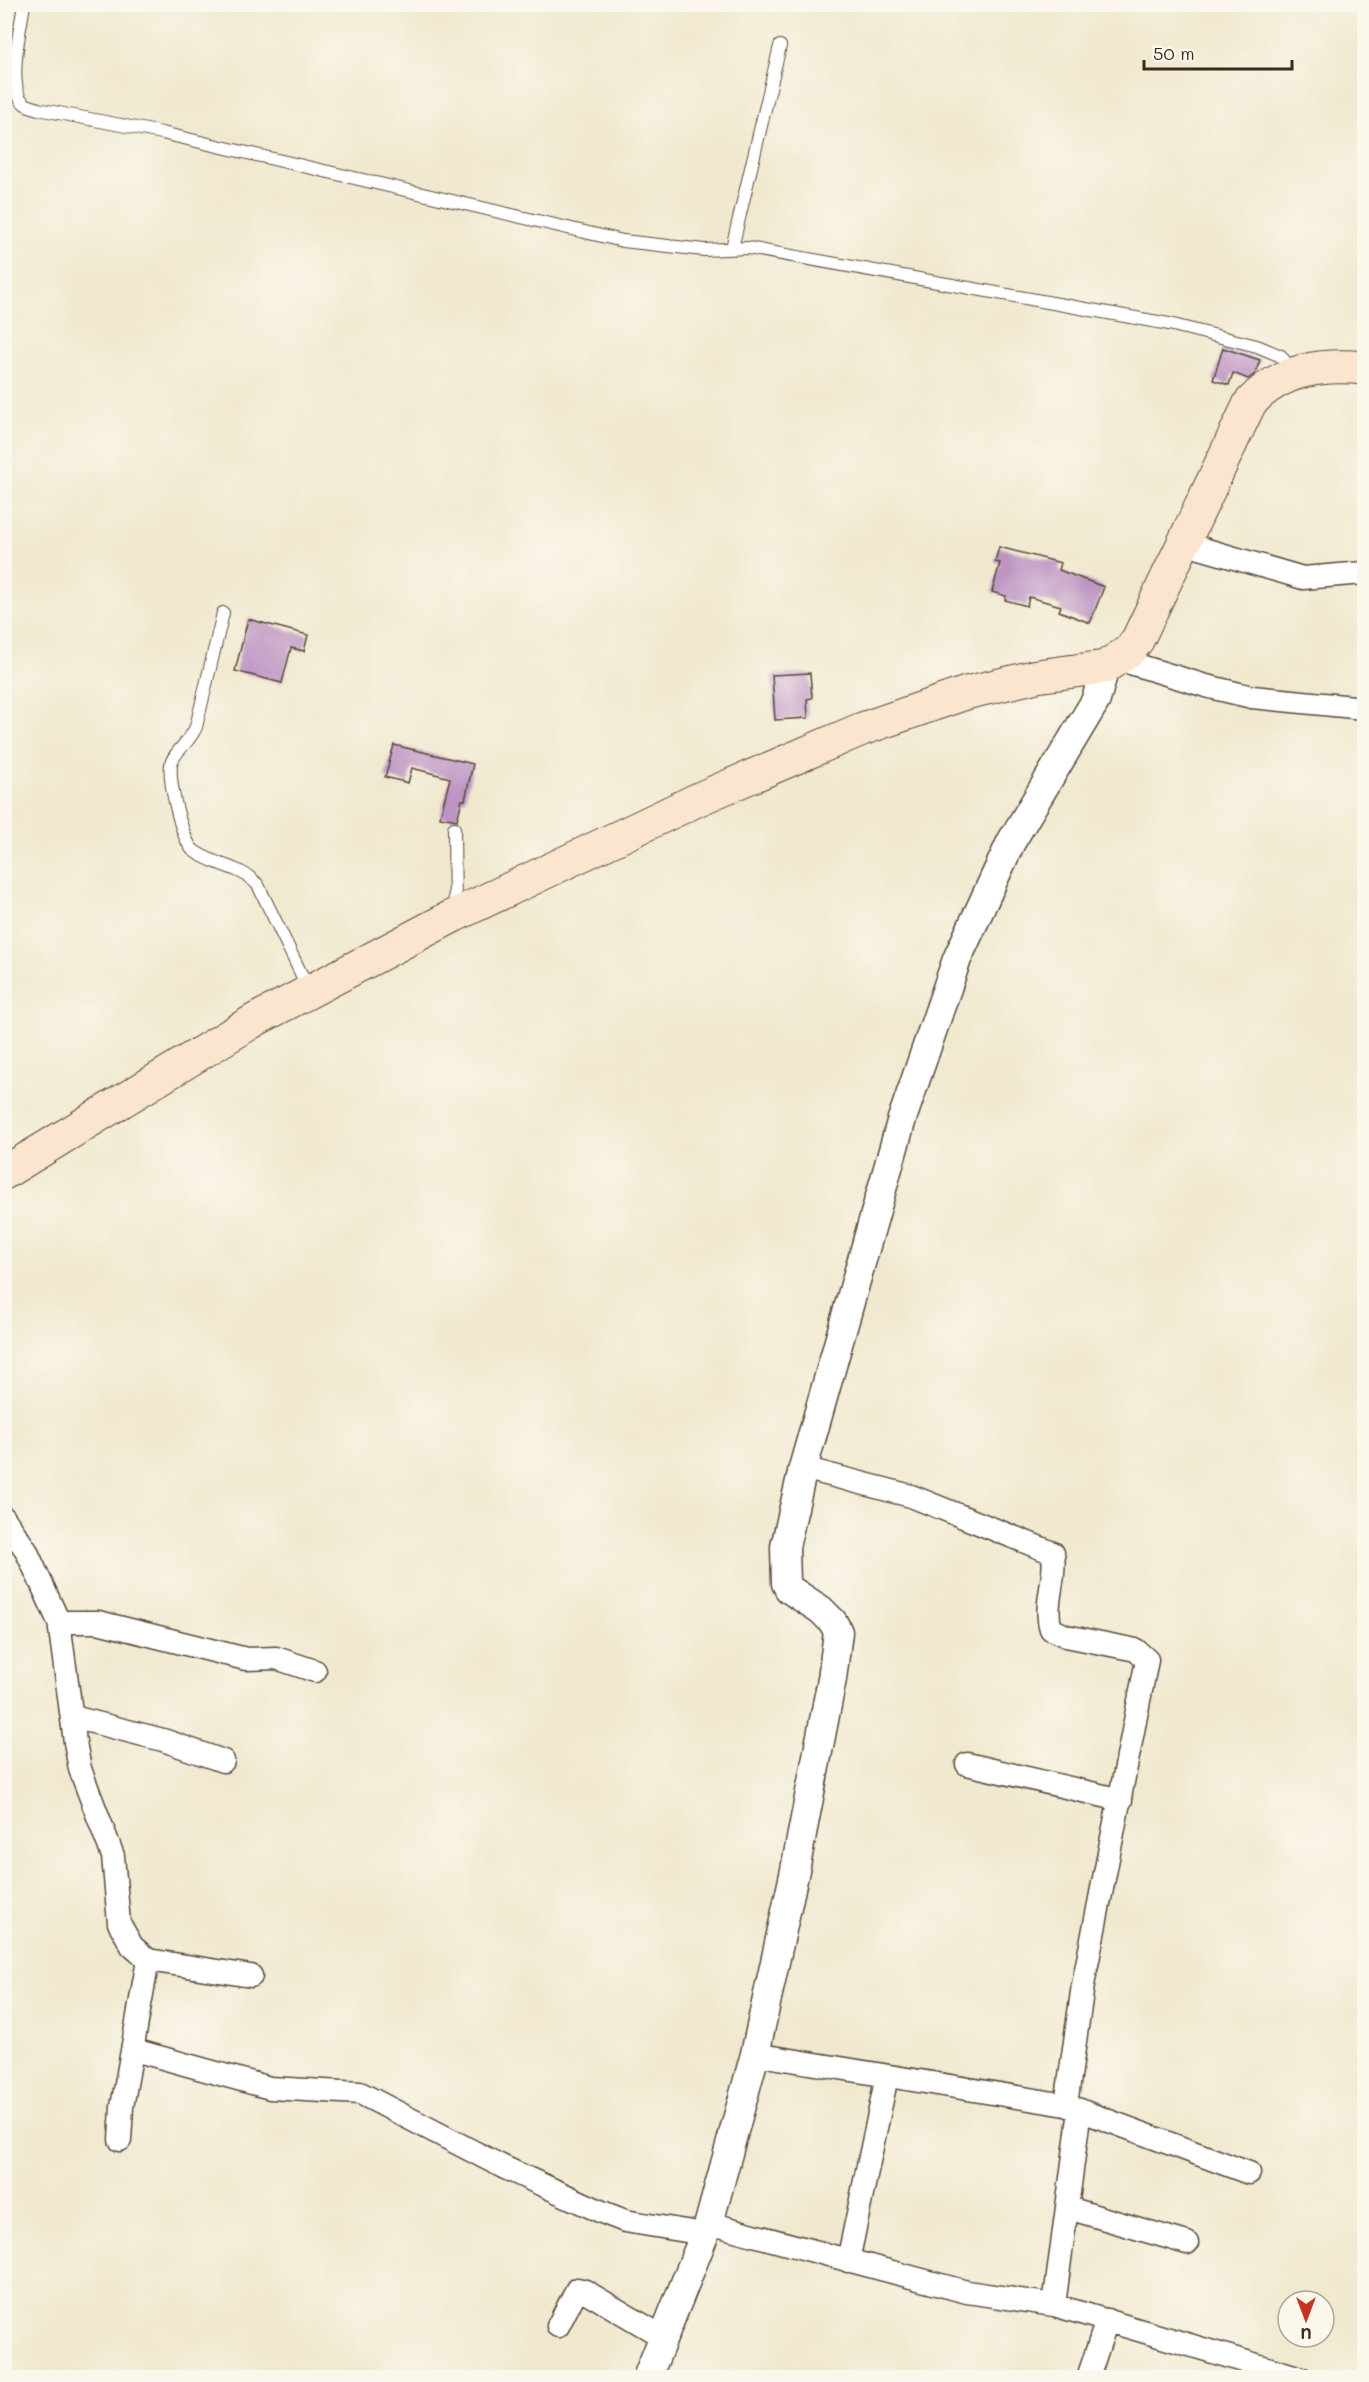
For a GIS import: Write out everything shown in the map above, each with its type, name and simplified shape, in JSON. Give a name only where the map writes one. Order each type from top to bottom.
[{"type":"main road","points":[[4,1173],[255,1020],[456,915],[701,798],[862,729],[966,693],[1037,676],[1111,663],[1129,651],[1138,639],[1250,403],[1262,389],[1293,374],[1323,366],[1364,364]]},
{"type":"street","points":[[1183,543],[1303,578],[1365,573]]},
{"type":"street","points":[[647,2378],[706,2229],[755,2054],[795,1870],[832,1679],[837,1632],[833,1622],[821,1610],[789,1589],[786,1583],[785,1547],[803,1468],[901,1122],[957,959],[1011,842],[1100,692],[1111,663],[1252,697],[1365,708]]},
{"type":"street","points":[[803,1468],[911,1496],[1053,1552],[1055,1567],[1047,1617],[1051,1629],[1066,1636],[1136,1650],[1147,1660],[1083,1985],[1068,2208],[1054,2306]]},
{"type":"street","points":[[4,1518],[26,1550],[59,1622],[80,1769],[113,1856],[119,1923],[132,1946],[148,1960],[251,1976]]},
{"type":"street","points":[[59,1622],[98,1622],[246,1659],[276,1658],[315,1671]]},
{"type":"street","points":[[73,1717],[164,1740],[223,1761]]},
{"type":"street","points":[[967,1764],[1121,1800]]},
{"type":"street","points":[[120,2140],[122,2107],[134,2050],[148,1960]]},
{"type":"street","points":[[134,2050],[270,2088],[360,2093],[503,2167],[602,2212],[638,2224],[706,2229],[848,2261],[967,2292],[1054,2306],[1301,2378]]},
{"type":"street","points":[[755,2054],[1073,2108],[1249,2173]]},
{"type":"street","points":[[848,2261],[887,2076]]},
{"type":"street","points":[[1068,2208],[1187,2243]]},
{"type":"street","points":[[558,2326],[578,2289],[663,2337]]},
{"type":"street","points":[[1088,2378],[1107,2320]]},
{"type":"lane","points":[[24,4],[16,66],[16,89],[24,103],[38,109],[162,133],[623,241],[704,250],[747,248],[1169,324],[1257,346],[1281,356],[1293,374]]},
{"type":"lane","points":[[732,248],[780,46]]},
{"type":"lane","points":[[224,613],[196,727],[191,739],[172,759],[169,772],[171,783],[189,845],[200,854],[250,877],[258,885],[309,992]]},
{"type":"lane","points":[[454,828],[453,886],[456,915]]},
{"type":"building","points":[[1223,348],[1260,360],[1255,374],[1248,379],[1233,373],[1229,385],[1213,380]]},
{"type":"building","points":[[999,547],[1061,563],[1059,570],[1104,587],[1090,623],[1059,611],[1061,606],[1029,597],[1027,606],[1005,600],[1006,596],[992,592],[1000,563],[995,562]]},
{"type":"building","points":[[248,619],[308,635],[304,651],[291,648],[282,683],[235,671]]},
{"type":"building","points":[[810,673],[812,698],[807,699],[808,718],[775,720],[772,675]]},
{"type":"building","points":[[394,745],[473,764],[465,800],[462,800],[457,820],[440,817],[450,778],[412,768],[408,783],[385,777]]}]
